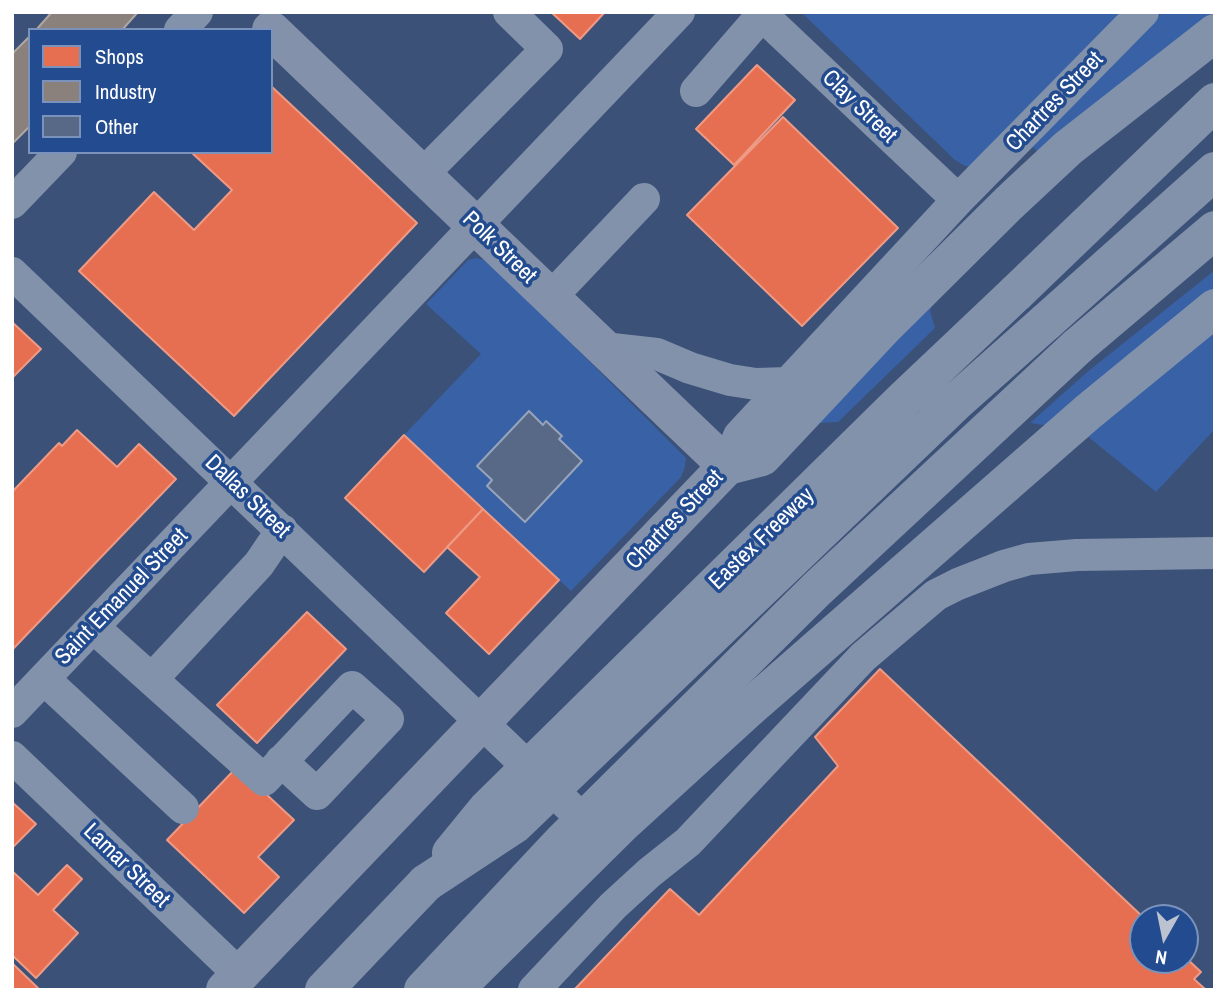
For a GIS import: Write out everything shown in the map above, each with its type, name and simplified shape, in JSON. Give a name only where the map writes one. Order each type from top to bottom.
[{"type":"highway","points":[[727,466],[762,457],[884,327],[1009,203],[1068,148],[1215,33]]},
{"type":"highway","name":"Eastex Freeway","points":[[324,990],[426,883],[486,809],[893,410],[1215,102]]},
{"type":"highway","points":[[426,883],[514,825],[957,401],[1215,171]]},
{"type":"highway","points":[[423,990],[562,842],[817,589],[1078,346],[1215,230]]},
{"type":"highway","points":[[454,990],[622,824],[737,719],[1088,412],[1215,308]]},
{"type":"main road","name":"Polk Street","points":[[253,12],[269,28]]},
{"type":"main road","name":"Polk Street","points":[[273,32],[727,466]]},
{"type":"main road","name":"Chartres Street","points":[[232,982],[727,466]]},
{"type":"street","points":[[182,28],[197,12]]},
{"type":"street","points":[[423,174],[547,49],[509,12]]},
{"type":"street","name":"Saint Emanuel Street","points":[[12,712],[679,12]]},
{"type":"street","name":"Chartres Street","points":[[727,466],[739,436],[958,201],[1143,12]]},
{"type":"street","points":[[696,91],[761,14]]},
{"type":"street","name":"Clay Street","points":[[761,14],[958,201]]},
{"type":"street","points":[[12,202],[59,154]]},
{"type":"street","points":[[551,298],[644,199]]},
{"type":"street","name":"Dallas Street","points":[[12,273],[597,833],[448,990]]},
{"type":"street","points":[[603,348],[657,354],[690,368],[730,380],[755,384],[789,383]]},
{"type":"street","points":[[152,679],[259,564],[282,530]]},
{"type":"street","points":[[534,990],[622,898],[688,842],[863,657],[936,595],[1004,566],[1029,559],[1215,553]]},
{"type":"street","points":[[93,627],[264,780],[281,761]]},
{"type":"street","points":[[44,679],[183,808]]},
{"type":"street","name":"Lamar Street","points":[[12,757],[232,982]]},
{"type":"shaded area","points":[[801,12],[1126,12],[975,168],[955,160]]},
{"type":"shaded area","points":[[1163,12],[1215,14],[1042,156],[1031,145]]},
{"type":"shaded area","points":[[476,258],[489,261],[686,458],[681,477],[571,591],[404,435],[481,354],[426,304],[468,260]]},
{"type":"shaded area","points":[[1215,270],[1215,295],[1057,427],[1030,423],[1086,373]]},
{"type":"shaded area","points":[[938,289],[930,311],[935,328],[838,422],[819,423]]},
{"type":"shaded area","points":[[1215,327],[1215,429],[1156,492],[1086,435]]},
{"type":"building: Shops","points":[[551,12],[605,12],[580,39]]},
{"type":"building: Shops","points":[[757,65],[795,100],[734,165],[696,129]]},
{"type":"building: Shops","points":[[273,88],[417,223],[234,416],[79,271],[154,192],[194,230],[232,190],[193,154],[273,154]]},
{"type":"building: Shops","points":[[783,117],[898,228],[802,326],[687,215]]},
{"type":"building: Shops","points":[[12,322],[41,349],[12,378]]},
{"type":"building: Shops","points":[[77,430],[117,467],[139,444],[176,479],[12,650],[12,492],[59,443],[62,446]]},
{"type":"building: Shops","points":[[404,435],[483,509],[424,572],[345,498]]},
{"type":"building: Shops","points":[[483,509],[559,580],[489,654],[446,613],[480,577],[447,547]]},
{"type":"building: Shops","points":[[307,612],[346,649],[257,743],[217,705]]},
{"type":"building: Shops","points":[[880,669],[1129,904],[1129,974],[1199,974],[1194,979],[1206,990],[574,990],[670,889],[699,915],[838,766],[815,737]]},
{"type":"building: Shops","points":[[237,767],[294,820],[258,857],[279,877],[244,913],[167,840]]},
{"type":"building: Shops","points":[[12,802],[36,824],[12,848]]},
{"type":"building: Shops","points":[[67,865],[82,879],[53,910],[78,933],[36,978],[12,955],[12,871],[38,895]]},
{"type":"building: Shops","points":[[12,963],[40,990],[12,990]]},
{"type":"building: Industry","points":[[52,12],[138,12],[124,28],[38,28]]},
{"type":"building: Industry","points":[[28,38],[28,128],[12,144],[12,54]]},
{"type":"building: Other","points":[[529,411],[543,425],[546,421],[562,436],[559,439],[582,461],[525,522],[487,486],[492,480],[477,466]]}]
